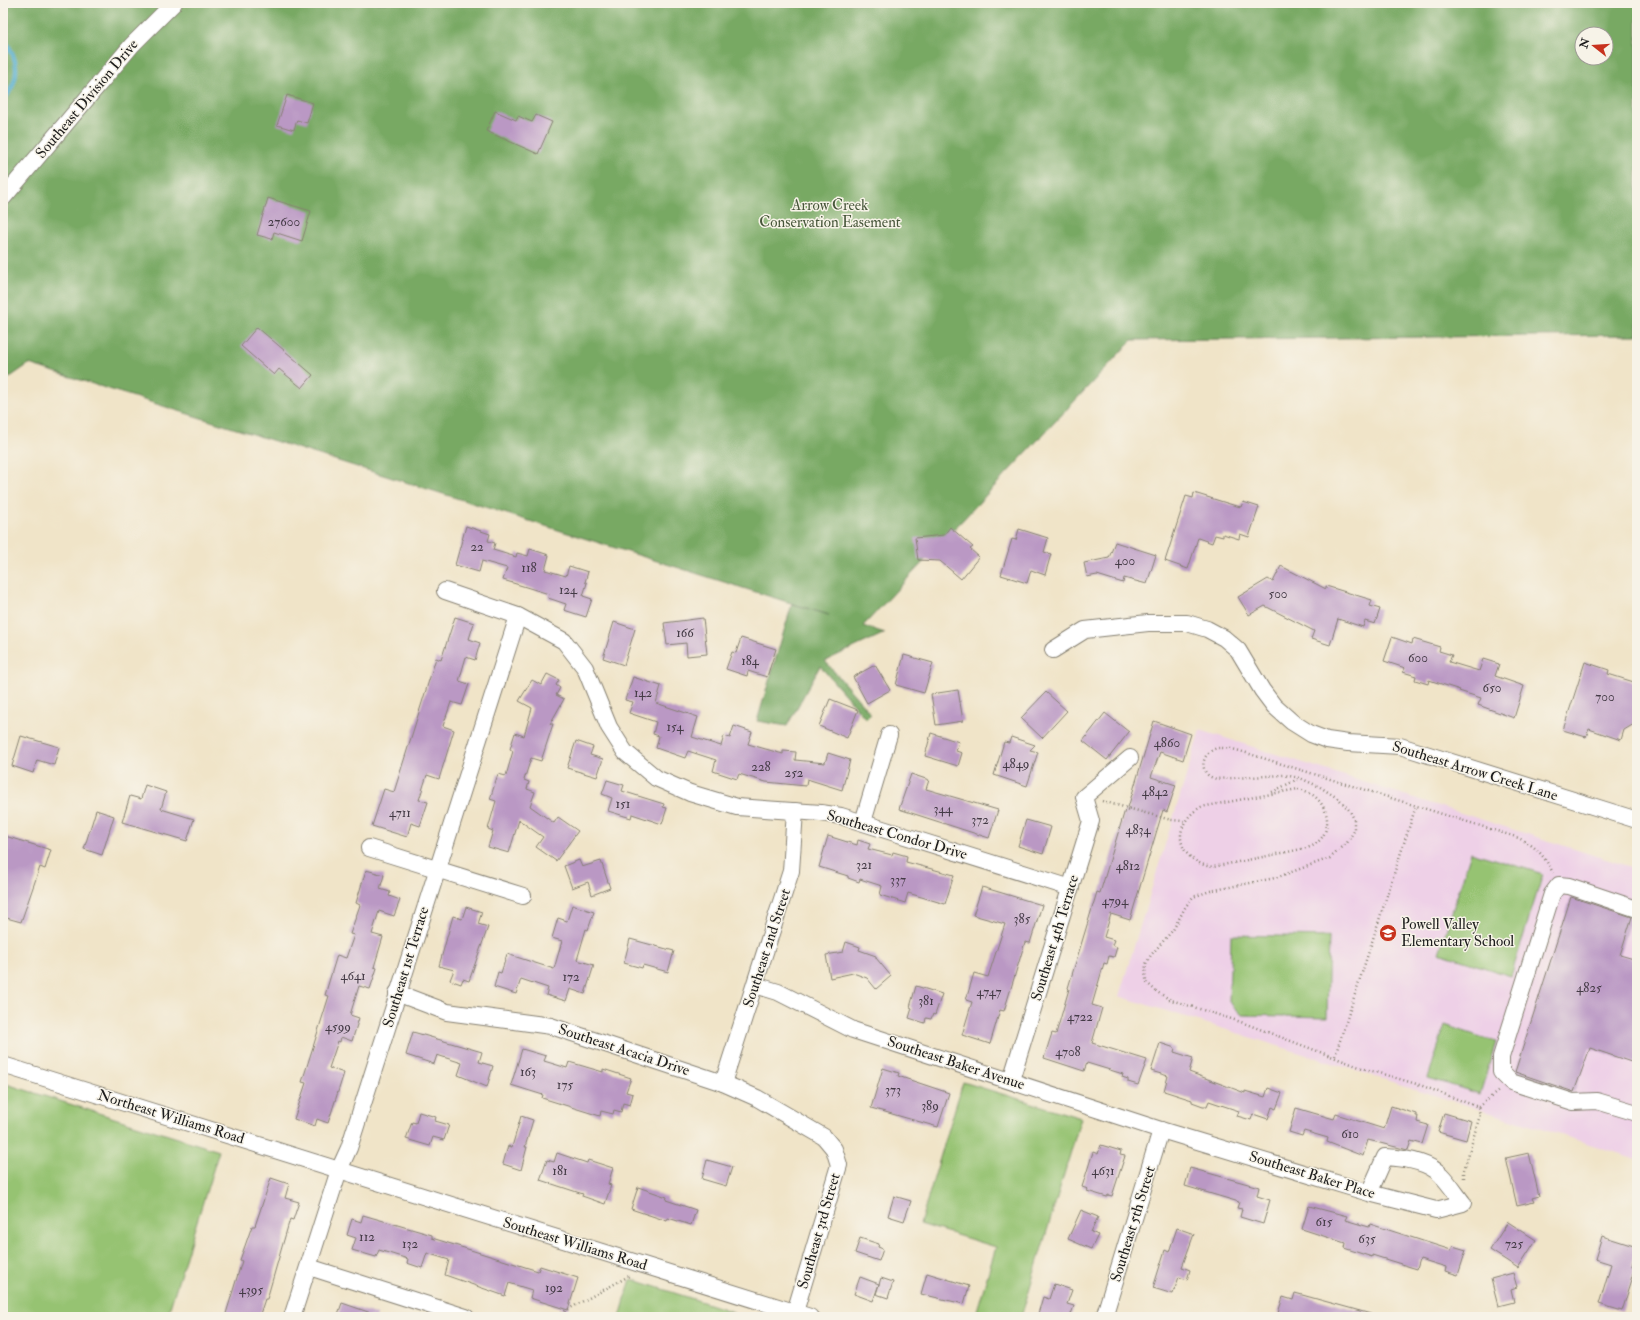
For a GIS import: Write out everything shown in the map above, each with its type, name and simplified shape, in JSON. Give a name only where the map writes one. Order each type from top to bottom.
[{"type":"street","name":"Southeast Division Drive","points":[[3,198],[132,45],[174,3]]},
{"type":"street","name":"Southeast Condor Drive","points":[[445,591],[518,616],[564,641],[585,668],[609,727],[625,752],[656,778],[690,793],[737,807],[841,816],[1071,888]]},
{"type":"street","name":"Southeast 1st Terrace","points":[[292,1317],[339,1170],[349,1148],[436,869],[518,616]]},
{"type":"street","name":"Southeast Arrow Creek Lane","points":[[1053,650],[1085,630],[1148,623],[1187,623],[1224,638],[1238,650],[1262,690],[1274,706],[1292,722],[1311,734],[1327,740],[1348,743],[1375,744],[1413,750],[1637,820]]},
{"type":"street","points":[[862,822],[890,735]]},
{"type":"street","points":[[1084,797],[1130,758]]},
{"type":"street","name":"Southeast 4th Terrace","points":[[1011,1080],[1092,821],[1084,797]]},
{"type":"street","name":"Southeast 2nd Street","points":[[723,1083],[791,871],[795,811]]},
{"type":"street","points":[[369,848],[523,896]]},
{"type":"street","points":[[1637,909],[1569,886],[1559,885],[1552,894],[1500,1057],[1501,1072],[1511,1082],[1573,1102],[1597,1101],[1637,1113]]},
{"type":"street","name":"Southeast Baker Avenue","points":[[755,984],[795,1000],[852,1030],[1011,1080],[1161,1130]]},
{"type":"street","name":"Southeast Acacia Drive","points":[[397,993],[447,1012],[551,1026],[723,1083],[757,1098],[824,1137],[834,1149]]},
{"type":"street","name":"Northeast Williams Road","points":[[3,1065],[339,1170]]},
{"type":"street","name":"Southeast Baker Place","points":[[1161,1130],[1369,1193],[1436,1210],[1463,1203]]},
{"type":"street","name":"Southeast 5th Street","points":[[1104,1317],[1161,1130]]},
{"type":"street","name":"Southeast 3rd Street","points":[[795,1312],[839,1165],[834,1149]]},
{"type":"street","points":[[1369,1193],[1385,1157],[1397,1158],[1422,1164],[1440,1174],[1463,1203]]},
{"type":"street","name":"Southeast Williams Road","points":[[339,1170],[810,1317]]},
{"type":"street","points":[[309,1267],[466,1317]]},
{"type":"path","points":[[1478,1107],[1426,1086],[1362,1068],[1335,1056],[1241,1022],[1171,1000],[1157,992],[1147,983],[1144,974],[1146,964],[1151,955],[1173,930],[1186,906],[1194,897],[1210,891],[1275,878],[1330,858],[1347,843],[1354,831],[1354,820],[1350,811],[1339,799],[1320,787],[1300,778],[1284,775],[1216,779],[1208,775],[1204,767],[1204,759],[1208,752],[1218,748],[1246,753],[1528,842],[1537,848],[1547,860],[1559,885]]},
{"type":"path","points":[[1267,794],[1300,778]]},
{"type":"path","points":[[1298,789],[1305,790],[1316,797],[1323,804],[1327,814],[1327,825],[1322,837],[1314,845],[1302,850],[1213,867],[1202,866],[1192,860],[1185,852],[1181,842],[1181,832],[1184,821],[1201,807],[1298,789]]},
{"type":"path","points":[[1084,797],[1171,820],[1184,821]]},
{"type":"path","points":[[1335,1056],[1416,806]]},
{"type":"path","points":[[1478,1107],[1511,1082]]},
{"type":"path","points":[[1463,1203],[1464,1170],[1480,1115],[1478,1107]]},
{"type":"path","points":[[554,1317],[629,1277],[634,1262]]},
{"type":"shaded area","name":"Powell Valley Elementary School","points":[[1200,730],[1637,869],[1637,1159],[1119,996]]},
{"type":"green space","name":"Arrow Creek Conservation Easement","points":[[3,3],[1637,3],[1637,335],[1132,340],[863,626],[885,633],[825,661],[871,714],[866,719],[820,666],[787,726],[757,721],[792,604],[829,615],[29,364],[3,382]]},
{"type":"green space","points":[[1471,852],[1543,874],[1511,976],[1439,953]]},
{"type":"green space","points":[[1231,935],[1329,937],[1327,1017],[1242,1015],[1229,1002]]},
{"type":"green space","points":[[1445,1025],[1496,1042],[1480,1094],[1428,1078]]},
{"type":"green space","points":[[963,1082],[1081,1118],[1021,1317],[975,1317],[996,1247],[920,1224]]},
{"type":"green space","points":[[3,1083],[219,1151],[167,1317],[3,1317]]},
{"type":"green space","points":[[631,1279],[734,1312],[725,1312],[717,1317],[620,1317]]},
{"type":"building","points":[[287,95],[313,103],[307,123],[297,120],[294,130],[277,125]]},
{"type":"building","points":[[495,111],[516,120],[518,116],[532,122],[536,115],[552,122],[538,154],[486,131]]},
{"type":"building","points":[[268,198],[311,211],[302,241],[274,232],[272,239],[257,235]]},
{"type":"building","points":[[257,327],[313,375],[302,388],[279,369],[274,375],[241,346]]},
{"type":"building","points":[[1194,493],[1241,507],[1243,502],[1259,507],[1249,537],[1240,534],[1239,539],[1223,534],[1223,537],[1215,535],[1212,543],[1198,538],[1188,569],[1165,561],[1186,496],[1193,498]]},
{"type":"building","points":[[466,526],[490,534],[488,541],[495,543],[493,550],[516,557],[517,553],[528,556],[530,549],[549,555],[545,570],[566,576],[569,566],[588,572],[585,582],[587,583],[583,596],[592,599],[586,617],[564,610],[566,604],[548,598],[549,594],[503,580],[507,568],[482,561],[479,572],[455,565]]},
{"type":"building","points":[[950,527],[973,547],[970,549],[979,557],[961,579],[940,561],[918,560],[915,538],[944,535]]},
{"type":"building","points":[[1019,529],[1048,538],[1044,552],[1051,554],[1045,575],[1031,570],[1027,583],[1001,575],[1012,539],[1016,540]]},
{"type":"building","points":[[1115,542],[1156,555],[1147,584],[1124,578],[1123,583],[1097,575],[1087,577],[1084,563],[1109,558]]},
{"type":"building","points":[[1281,566],[1326,589],[1326,586],[1372,600],[1370,606],[1380,609],[1375,624],[1365,621],[1363,627],[1338,619],[1330,645],[1311,639],[1314,631],[1265,606],[1249,615],[1238,597],[1268,579],[1273,582]]},
{"type":"building","points":[[455,617],[474,623],[469,639],[480,643],[475,660],[466,657],[459,681],[469,684],[462,705],[451,702],[443,726],[454,730],[439,779],[427,775],[419,800],[428,802],[420,826],[411,823],[407,837],[372,826],[384,789],[394,792],[436,658],[441,660]]},
{"type":"building","points":[[703,618],[707,654],[687,656],[686,643],[667,645],[664,623]]},
{"type":"building","points":[[614,622],[635,629],[624,665],[603,658]]},
{"type":"building","points":[[1392,637],[1412,644],[1413,639],[1440,647],[1439,651],[1452,655],[1449,662],[1479,671],[1483,659],[1499,664],[1495,676],[1524,686],[1514,718],[1478,705],[1481,698],[1429,680],[1428,684],[1415,680],[1416,676],[1403,672],[1405,668],[1384,661]]},
{"type":"building","points":[[741,638],[776,649],[767,677],[748,671],[747,676],[726,669],[732,652],[736,653]]},
{"type":"building","points":[[904,655],[933,663],[924,693],[896,685]]},
{"type":"building","points":[[1585,662],[1609,670],[1608,674],[1637,683],[1637,713],[1634,724],[1624,730],[1621,740],[1589,729],[1586,737],[1563,730]]},
{"type":"building","points":[[875,665],[890,690],[867,703],[853,677]]},
{"type":"building","points":[[547,674],[559,680],[556,685],[560,688],[556,695],[564,699],[550,724],[553,724],[541,761],[531,758],[524,780],[529,782],[527,789],[535,792],[530,806],[554,823],[558,817],[578,831],[556,861],[536,847],[543,837],[519,820],[509,853],[488,847],[493,831],[488,829],[496,801],[490,799],[498,774],[506,776],[513,751],[510,749],[515,733],[524,736],[532,708],[519,701],[532,680],[541,685]]},
{"type":"building","points":[[633,677],[661,686],[656,703],[698,717],[692,737],[721,746],[724,736],[730,738],[734,726],[752,732],[748,744],[783,754],[783,751],[796,752],[795,760],[825,763],[828,753],[850,760],[842,790],[807,779],[806,786],[766,782],[739,774],[737,779],[713,771],[716,760],[688,751],[685,758],[656,748],[659,736],[653,734],[656,722],[629,713],[633,702],[625,700]]},
{"type":"building","points":[[958,690],[963,721],[936,725],[931,694]]},
{"type":"building","points":[[1046,692],[1067,711],[1042,738],[1021,718]]},
{"type":"building","points":[[830,699],[858,710],[847,738],[819,726]]},
{"type":"building","points":[[1105,713],[1129,732],[1107,760],[1083,741]]},
{"type":"building","points":[[1154,721],[1191,734],[1183,760],[1160,752],[1151,777],[1176,785],[1167,812],[1163,810],[1130,920],[1111,914],[1104,937],[1114,940],[1112,945],[1117,947],[1114,957],[1109,956],[1107,964],[1104,963],[1092,1005],[1102,1008],[1092,1043],[1147,1060],[1138,1085],[1128,1082],[1128,1079],[1122,1077],[1123,1074],[1087,1063],[1084,1071],[1044,1058],[1052,1033],[1056,1034],[1069,989],[1068,988],[1097,892],[1100,893]]},
{"type":"building","points":[[931,733],[959,742],[956,751],[962,753],[958,766],[925,756]]},
{"type":"building","points":[[21,736],[59,747],[54,765],[37,760],[33,773],[12,766]]},
{"type":"building","points":[[1011,737],[1035,745],[1030,750],[1038,752],[1027,786],[994,775],[1004,742],[1009,743]]},
{"type":"building","points":[[576,741],[593,747],[590,755],[603,759],[597,777],[567,768]]},
{"type":"building","points":[[911,774],[929,780],[926,789],[998,810],[989,838],[899,809]]},
{"type":"building","points":[[607,780],[624,785],[622,791],[664,804],[663,807],[667,808],[662,824],[632,814],[631,818],[608,811],[612,798],[602,794]]},
{"type":"building","points":[[145,785],[166,792],[161,809],[194,819],[187,841],[122,822],[130,796],[141,799]]},
{"type":"building","points":[[96,810],[114,816],[102,855],[84,849]]},
{"type":"building","points":[[1026,820],[1051,827],[1043,854],[1018,846]]},
{"type":"building","points":[[5,836],[51,850],[45,869],[40,867],[21,922],[3,917],[3,843]]},
{"type":"building","points":[[828,836],[857,845],[858,840],[870,844],[868,849],[892,855],[893,852],[907,856],[906,862],[954,875],[945,904],[908,893],[905,903],[880,895],[882,886],[860,879],[859,882],[848,878],[848,876],[819,867]]},
{"type":"building","points":[[579,860],[582,867],[601,861],[610,888],[592,895],[588,882],[572,888],[564,866]]},
{"type":"building","points":[[366,870],[384,875],[380,889],[390,892],[389,896],[400,900],[394,916],[379,911],[372,934],[383,937],[374,967],[377,968],[370,989],[359,986],[350,1015],[359,1018],[352,1041],[341,1037],[340,1042],[338,1041],[329,1068],[344,1073],[328,1123],[317,1119],[315,1126],[294,1119],[306,1083],[302,1082],[329,996],[325,995],[337,955],[346,958],[354,935],[350,934],[360,905],[356,903]]},
{"type":"building","points":[[982,887],[1042,905],[1030,943],[1025,942],[1004,1011],[1000,1010],[990,1044],[962,1035],[972,1002],[966,1000],[974,973],[988,977],[1005,924],[973,915]]},
{"type":"building","points":[[1571,897],[1632,917],[1620,955],[1637,960],[1637,1064],[1590,1048],[1574,1092],[1515,1072]]},
{"type":"building","points":[[572,905],[594,912],[588,930],[586,929],[577,960],[594,965],[585,994],[570,989],[566,1001],[546,995],[548,988],[521,979],[516,994],[494,987],[498,972],[501,973],[507,954],[554,969],[562,941],[552,938],[558,918],[567,921]]},
{"type":"building","points":[[466,907],[482,912],[478,924],[488,927],[469,981],[463,979],[461,984],[450,980],[454,970],[439,966],[453,916],[462,919]]},
{"type":"building","points":[[630,939],[674,951],[668,972],[643,965],[642,968],[624,963]]},
{"type":"building","points":[[846,942],[860,947],[859,950],[876,956],[891,976],[876,989],[867,978],[853,973],[830,978],[826,955],[843,952]]},
{"type":"building","points":[[916,986],[942,994],[935,1015],[933,1014],[931,1019],[926,1018],[925,1023],[909,1018],[912,1008],[910,1007]]},
{"type":"building","points":[[413,1032],[482,1052],[479,1062],[493,1066],[487,1087],[458,1075],[462,1063],[437,1055],[434,1064],[406,1055]]},
{"type":"building","points":[[1160,1043],[1175,1048],[1174,1052],[1193,1058],[1189,1072],[1245,1093],[1245,1091],[1265,1097],[1268,1088],[1282,1093],[1276,1109],[1272,1107],[1268,1119],[1253,1114],[1251,1120],[1237,1116],[1239,1111],[1209,1101],[1207,1106],[1203,1106],[1192,1102],[1192,1100],[1164,1091],[1168,1076],[1151,1071]]},
{"type":"building","points":[[522,1049],[546,1056],[544,1061],[567,1068],[569,1062],[603,1072],[603,1069],[631,1078],[626,1092],[633,1094],[630,1105],[623,1103],[621,1112],[614,1110],[613,1114],[601,1111],[600,1116],[542,1098],[543,1095],[511,1085]]},
{"type":"building","points":[[883,1068],[899,1073],[898,1076],[949,1093],[938,1127],[871,1108]]},
{"type":"building","points":[[1391,1106],[1416,1114],[1416,1116],[1418,1116],[1417,1122],[1428,1125],[1422,1144],[1411,1141],[1408,1150],[1368,1140],[1363,1156],[1327,1142],[1328,1138],[1304,1131],[1302,1136],[1289,1132],[1296,1108],[1334,1119],[1336,1114],[1384,1129]]},
{"type":"building","points":[[419,1112],[436,1117],[435,1121],[449,1125],[444,1140],[433,1137],[430,1146],[406,1139],[412,1122],[416,1123]]},
{"type":"building","points":[[1444,1113],[1471,1121],[1466,1140],[1438,1132]]},
{"type":"building","points":[[521,1116],[533,1120],[525,1147],[527,1147],[521,1170],[503,1164],[508,1146],[512,1147]]},
{"type":"building","points":[[1101,1145],[1121,1151],[1120,1155],[1125,1156],[1112,1196],[1108,1195],[1107,1197],[1087,1191],[1088,1189],[1082,1187],[1093,1152],[1098,1154]]},
{"type":"building","points":[[557,1153],[587,1163],[588,1160],[613,1168],[608,1184],[611,1185],[605,1204],[582,1196],[583,1194],[540,1180],[547,1160],[554,1162]]},
{"type":"building","points":[[1529,1153],[1539,1196],[1532,1198],[1534,1202],[1517,1206],[1506,1158]]},
{"type":"building","points":[[707,1160],[732,1167],[726,1186],[702,1179]]},
{"type":"building","points":[[1190,1168],[1259,1187],[1257,1196],[1270,1200],[1263,1224],[1240,1217],[1242,1209],[1237,1208],[1239,1202],[1185,1186]]},
{"type":"building","points":[[271,1178],[289,1184],[285,1198],[299,1202],[293,1220],[290,1219],[267,1299],[265,1299],[259,1317],[225,1317],[242,1261],[240,1260],[252,1226],[255,1226]]},
{"type":"building","points":[[638,1187],[667,1197],[666,1200],[696,1210],[691,1225],[668,1218],[667,1221],[631,1209]]},
{"type":"building","points":[[894,1196],[911,1201],[904,1221],[888,1216]]},
{"type":"building","points":[[1309,1206],[1347,1216],[1345,1220],[1369,1227],[1370,1224],[1451,1250],[1453,1246],[1466,1250],[1458,1275],[1445,1271],[1446,1267],[1420,1259],[1417,1269],[1372,1255],[1372,1257],[1344,1248],[1345,1243],[1302,1229]]},
{"type":"building","points":[[1081,1210],[1098,1217],[1091,1232],[1098,1235],[1091,1249],[1068,1239]]},
{"type":"building","points":[[363,1215],[432,1235],[432,1238],[538,1271],[540,1266],[578,1278],[568,1310],[530,1298],[532,1290],[509,1283],[505,1296],[445,1275],[449,1260],[427,1253],[422,1268],[407,1263],[408,1259],[379,1250],[376,1257],[352,1250],[356,1238],[347,1235],[352,1219],[361,1222]]},
{"type":"building","points":[[1508,1222],[1536,1240],[1518,1268],[1490,1250]]},
{"type":"building","points":[[1177,1228],[1194,1234],[1182,1267],[1190,1270],[1187,1280],[1179,1277],[1173,1294],[1153,1288],[1165,1250],[1169,1252]]},
{"type":"building","points":[[1602,1236],[1637,1247],[1632,1266],[1636,1267],[1622,1311],[1599,1304],[1611,1264],[1595,1259]]},
{"type":"building","points":[[860,1238],[879,1244],[878,1247],[883,1249],[879,1261],[855,1253]]},
{"type":"building","points":[[927,1273],[969,1286],[964,1304],[921,1294]]},
{"type":"building","points":[[1513,1273],[1517,1287],[1511,1289],[1514,1302],[1498,1306],[1491,1279]]},
{"type":"building","points":[[860,1277],[879,1284],[873,1301],[854,1294]]},
{"type":"building","points":[[881,1278],[893,1282],[888,1298],[876,1294]]},
{"type":"building","points":[[1054,1284],[1072,1290],[1067,1304],[1074,1306],[1070,1317],[1037,1317],[1043,1297],[1049,1299]]},
{"type":"building","points":[[1295,1293],[1371,1314],[1371,1317],[1292,1317],[1278,1313],[1283,1297],[1293,1300]]},
{"type":"building","points":[[342,1303],[377,1315],[377,1317],[337,1317]]},
{"type":"waterway","points":[[3,38],[13,54],[16,70],[13,85],[3,101]]},
{"type":"place","name":"Powell Valley Elementary School","points":[[1388,933]]}]
